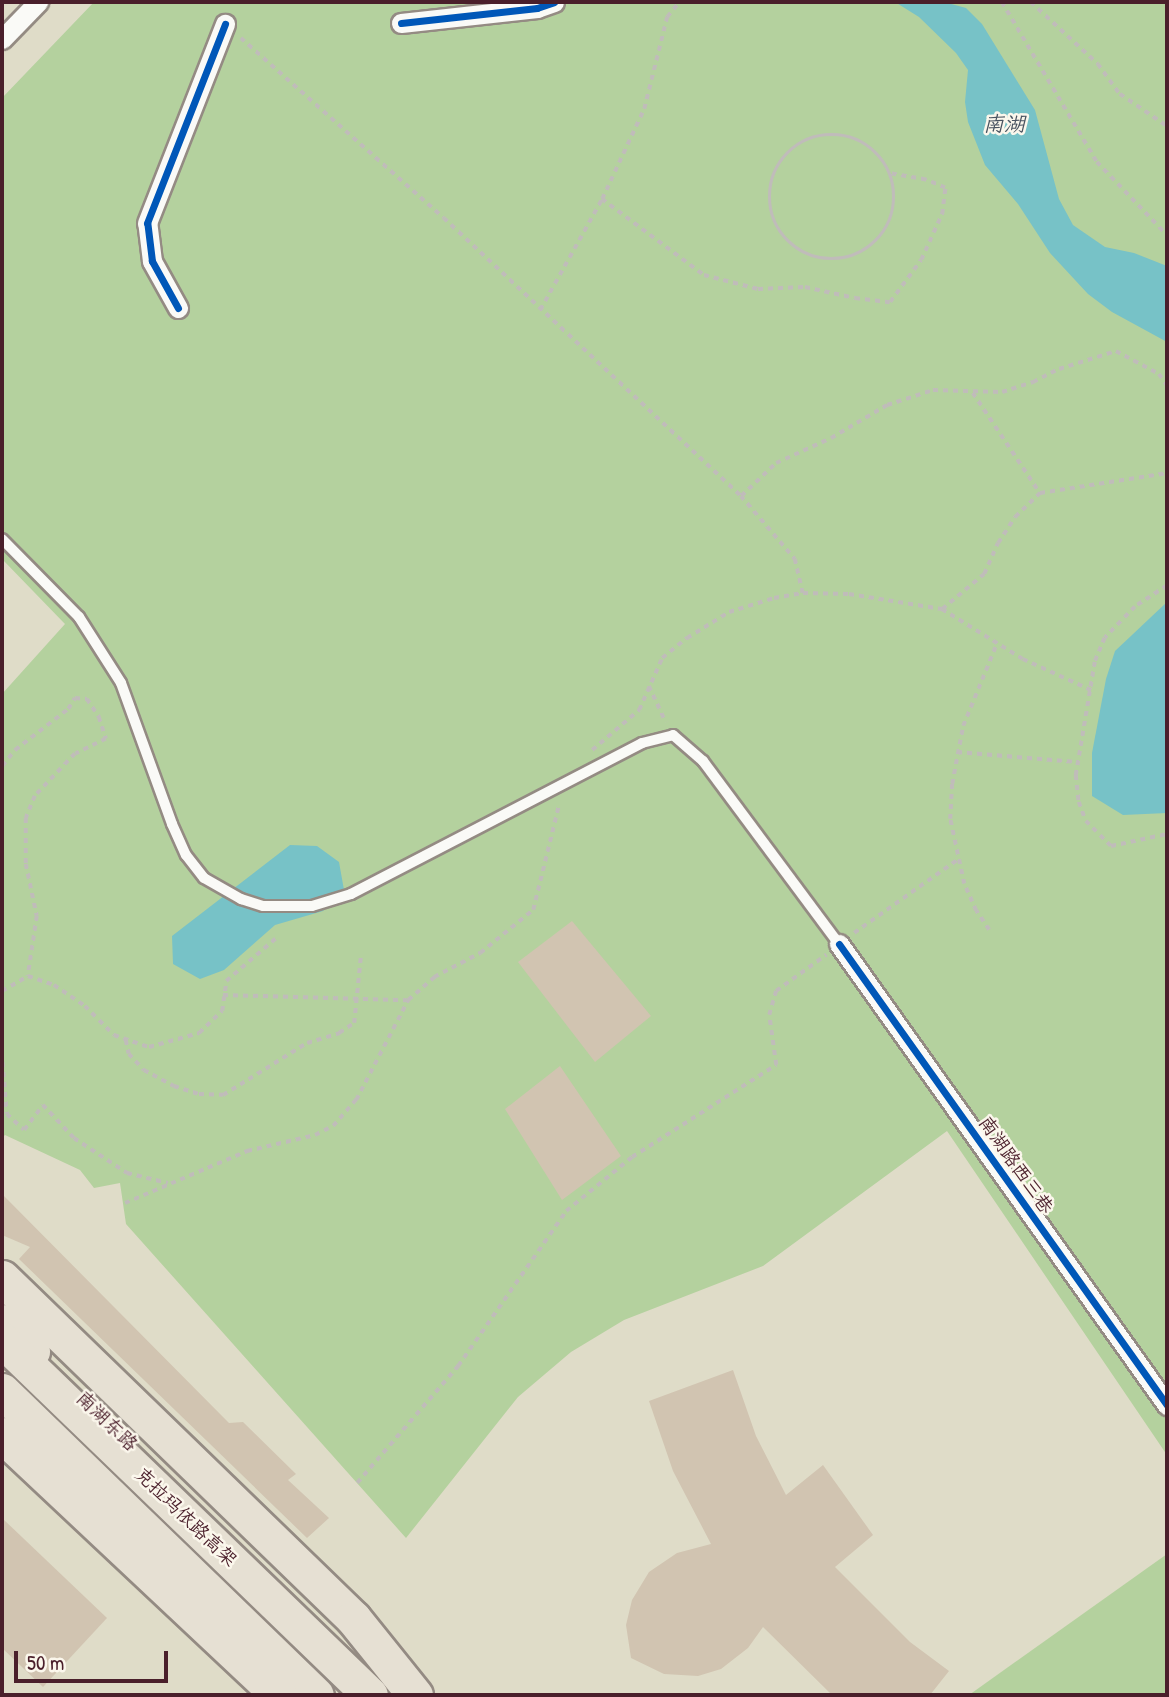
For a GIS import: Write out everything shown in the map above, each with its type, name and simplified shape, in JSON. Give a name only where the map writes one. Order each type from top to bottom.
[{"type":"highway","points":[[2,1278],[353,1618],[415,1695]]},
{"type":"highway","name":"克拉玛依路高架","points":[[2,1340],[370,1695]]},
{"type":"highway","name":"克拉玛依路高架","points":[[2,1392],[316,1695]]},
{"type":"highway","points":[[2,1435],[279,1695]]},
{"type":"main road","name":"南湖东路","points":[[2,1320],[395,1695]]},
{"type":"main road","points":[[2,1392],[305,1695]]},
{"type":"street","points":[[2,40],[37,2]]},
{"type":"street","points":[[401,23],[537,8],[554,2]]},
{"type":"street","points":[[178,308],[152,261],[147,223],[225,24]]},
{"type":"street","name":"南湖路西三巷","points":[[839,944],[1167,1405]]},
{"type":"lane","points":[[2,539],[79,617],[121,683],[172,824],[186,855],[204,878],[241,899],[263,906],[312,906],[351,894],[642,743],[673,735],[703,761],[839,944]]},
{"type":"path","points":[[540,310],[602,199],[644,109],[667,17],[679,2]]},
{"type":"path","points":[[1002,2],[1097,162],[1167,234]]},
{"type":"path","points":[[1031,2],[1098,64],[1120,94],[1167,126]]},
{"type":"path","points":[[225,24],[444,218],[741,496],[795,559],[803,593]]},
{"type":"path","points":[[821,136],[845,136],[867,146],[885,163],[888,173],[894,186],[894,211],[884,233],[866,250],[843,259],[819,259],[796,249],[779,231],[771,209],[771,184],[780,162],[798,145],[821,136]]},
{"type":"path","points":[[602,199],[704,275],[758,289],[806,287],[855,298],[890,302],[921,260],[942,214],[944,188],[926,180],[888,173]]},
{"type":"path","points":[[741,496],[776,463],[831,438],[887,405],[933,390],[1002,392],[1033,382],[1059,369],[1116,351],[1159,374],[1167,385]]},
{"type":"path","points":[[973,393],[1040,493]]},
{"type":"path","points":[[942,609],[984,574],[998,543],[1015,517],[1040,493],[1167,473]]},
{"type":"path","points":[[1167,586],[1135,607],[1105,638],[1095,662],[1076,775],[1079,802],[1086,821],[1111,846],[1167,834]]},
{"type":"path","points":[[125,1203],[247,1151],[315,1135],[332,1126],[356,1100],[408,1000],[434,977],[480,953],[533,911],[542,866],[566,782],[598,744],[639,710],[662,658],[729,612],[774,598],[803,593],[849,594],[942,609],[1023,659],[1091,690]]},
{"type":"path","points":[[989,930],[976,911],[957,860],[950,819],[957,752],[963,726],[997,643]]},
{"type":"path","points":[[649,686],[673,735]]},
{"type":"path","points":[[2,766],[15,750],[68,709],[75,698],[87,699],[99,717],[106,739],[75,754],[35,796],[26,818],[26,864],[37,916],[28,976]]},
{"type":"path","points":[[957,752],[1078,762]]},
{"type":"path","points":[[357,1483],[458,1366],[566,1211],[632,1157],[776,1065],[769,1015],[776,991],[957,860]]},
{"type":"path","points":[[2,991],[28,976],[54,985],[85,1006],[114,1035],[149,1047],[199,1032],[222,1011],[226,981],[275,939]]},
{"type":"path","points":[[126,1040],[129,1054],[144,1070],[174,1087],[199,1094],[223,1094],[307,1043],[338,1033],[354,1024],[361,953]]},
{"type":"path","points":[[223,995],[408,1000]]},
{"type":"path","points":[[2,1052],[7,1114],[24,1130],[43,1105],[74,1138],[127,1173],[170,1184]]},
{"type":"green space","points":[[94,2],[1167,4],[1167,1455],[947,1131],[763,1266],[624,1320],[571,1352],[518,1397],[406,1538],[126,1224],[120,1183],[94,1188],[80,1170],[5,1135],[2,1138],[2,694],[65,624],[2,559],[2,98]]},
{"type":"green space","points":[[1167,1554],[1167,1695],[969,1695]]},
{"type":"water","name":"南湖","points":[[895,2],[944,2],[966,8],[982,24],[1035,110],[1059,199],[1073,225],[1105,247],[1134,253],[1167,266],[1167,342],[1112,312],[1088,294],[1050,253],[1018,204],[985,165],[968,122],[965,102],[968,70],[956,53],[919,17]]},
{"type":"water","points":[[1167,602],[1167,813],[1123,815],[1092,796],[1092,753],[1106,679],[1115,651]]},
{"type":"water","points":[[290,845],[317,846],[339,862],[344,890],[323,911],[275,925],[224,970],[200,979],[173,964],[172,936]]},
{"type":"building","points":[[572,921],[651,1016],[595,1062],[518,962]]},
{"type":"building","points":[[560,1066],[621,1156],[562,1200],[505,1109]]},
{"type":"building","points":[[2,1194],[229,1423],[243,1422],[296,1474],[288,1480],[329,1518],[307,1538],[19,1259],[30,1247],[2,1235]]},
{"type":"building","points":[[733,1370],[756,1436],[786,1495],[823,1465],[873,1535],[835,1567],[910,1642],[949,1671],[930,1695],[832,1695],[763,1627],[748,1648],[721,1669],[698,1676],[664,1674],[631,1658],[626,1625],[632,1600],[649,1572],[677,1553],[711,1544],[673,1471],[649,1401]]},
{"type":"building","points":[[2,1518],[107,1618],[43,1687],[2,1648]]},
{"type":"cycle path","points":[[401,23],[537,8],[554,2]]},
{"type":"cycle path","points":[[178,308],[152,261],[147,223],[225,24]]},
{"type":"cycle path","points":[[839,944],[1167,1405]]}]
